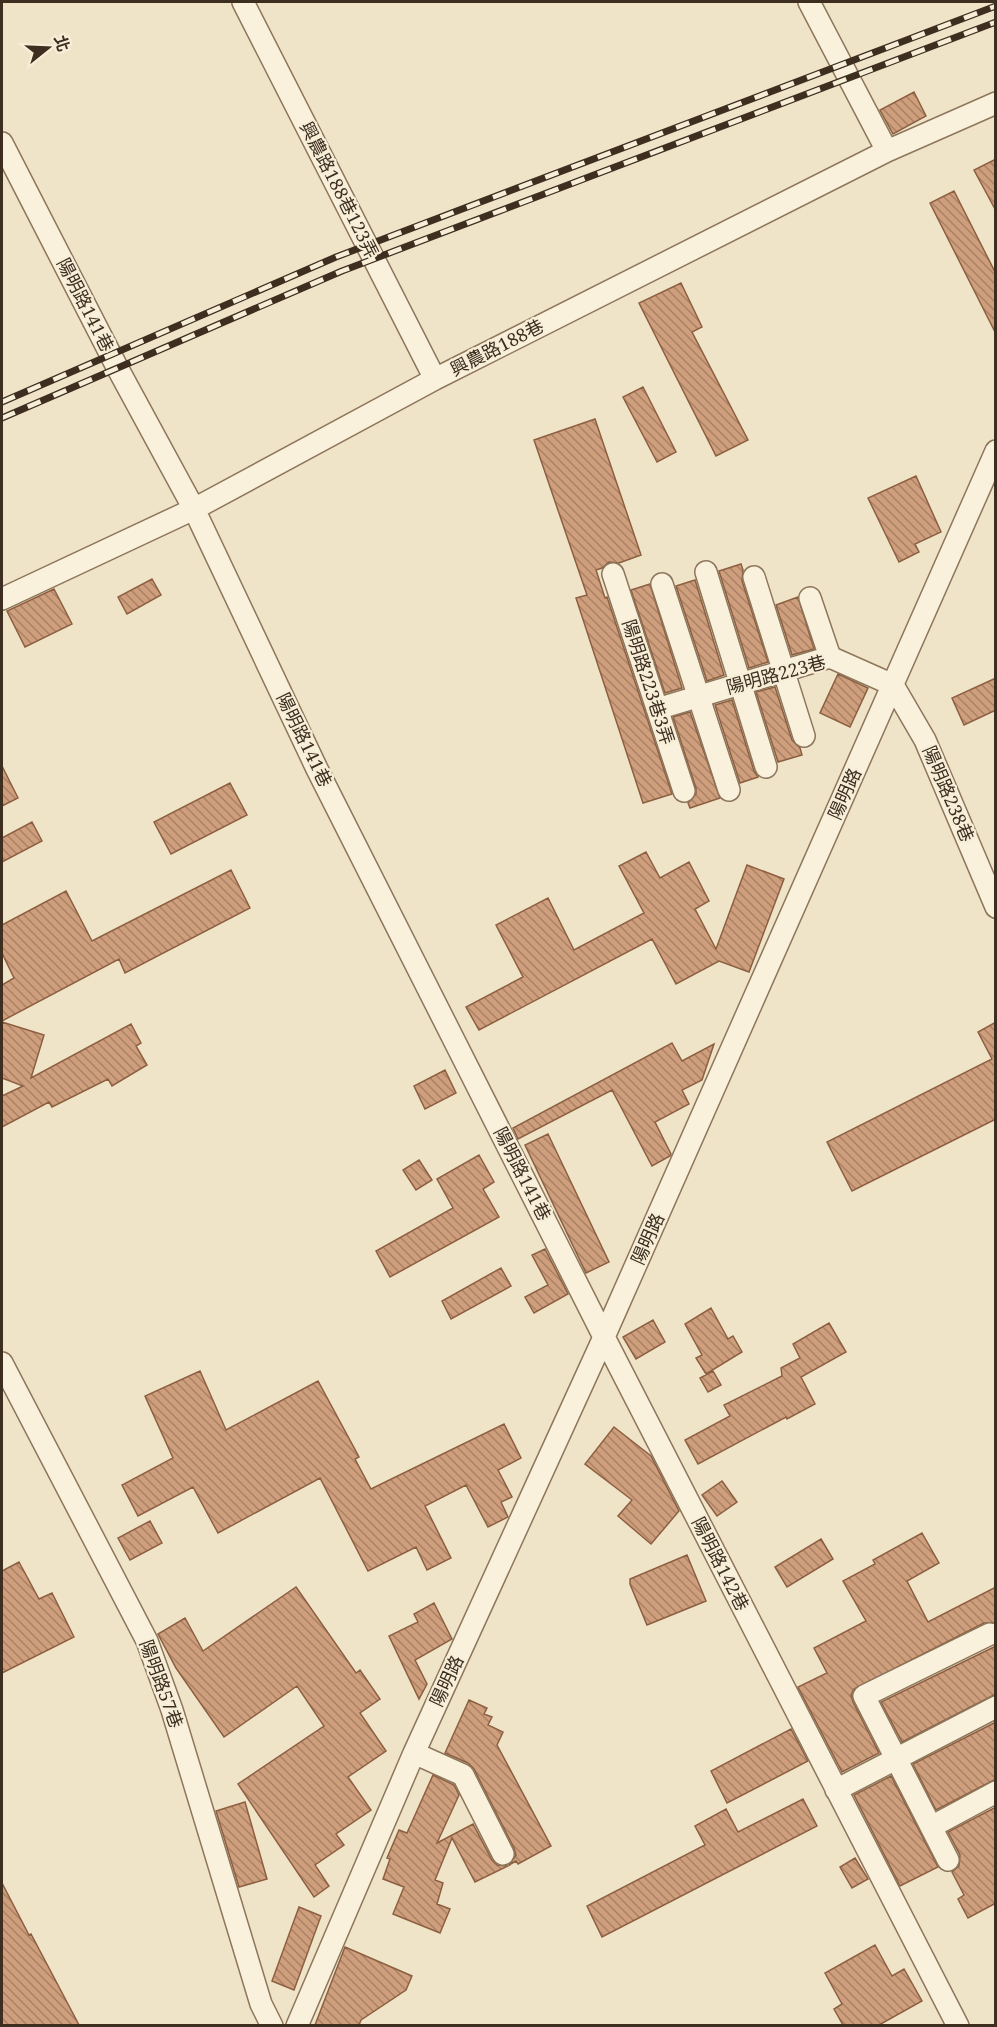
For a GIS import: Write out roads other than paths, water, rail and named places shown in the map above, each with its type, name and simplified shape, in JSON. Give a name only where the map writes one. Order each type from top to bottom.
[{"type":"street","name":"興農路188巷123弄","points":[[243,2],[435,379]]},
{"type":"street","points":[[809,2],[887,151]]},
{"type":"street","name":"興農路188巷","points":[[2,599],[194,509],[435,379],[887,151],[996,103]]},
{"type":"street","name":"陽明路141巷","points":[[2,143],[118,369],[194,509],[317,769],[604,1337]]},
{"type":"street","name":"陽明路","points":[[297,2025],[414,1753],[604,1337],[996,451]]},
{"type":"street","points":[[706,572],[766,767]]},
{"type":"street","name":"陽明路223巷3弄","points":[[613,574],[684,791]]},
{"type":"street","points":[[754,577],[804,736]]},
{"type":"street","points":[[662,584],[729,790]]},
{"type":"street","points":[[810,598],[830,657]]},
{"type":"street","name":"陽明路223巷","points":[[657,709],[830,657],[893,685]]},
{"type":"street","name":"陽明路238巷","points":[[893,685],[925,740],[996,907]]},
{"type":"street","name":"陽明路142巷","points":[[604,1337],[958,2025]]},
{"type":"street","name":"陽明路57巷","points":[[2,1363],[147,1641],[172,1710],[261,2004],[272,2025]]},
{"type":"street","points":[[948,1860],[864,1696],[990,1634]]},
{"type":"street","points":[[836,1790],[996,1707]]},
{"type":"street","points":[[414,1753],[463,1775],[503,1854]]},
{"type":"street","points":[[931,1827],[996,1791]]},
{"type":"railway","points":[[2,402],[336,257],[996,6]]},
{"type":"railway","points":[[2,418],[342,271],[996,22]]}]
